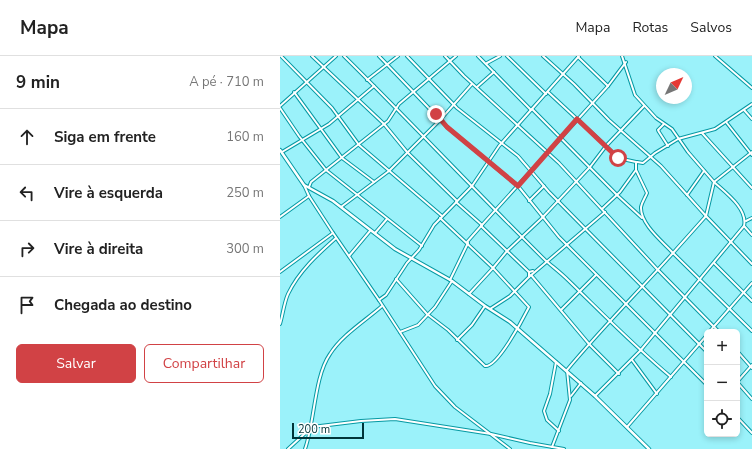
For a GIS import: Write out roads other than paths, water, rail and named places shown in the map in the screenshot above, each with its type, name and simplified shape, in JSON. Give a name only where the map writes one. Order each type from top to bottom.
[{"type":"street","points":[[281,56],[338,116],[359,145],[423,198],[530,307],[508,344],[494,363],[489,366],[485,366],[448,330],[427,314],[396,280]]},
{"type":"street","points":[[312,56],[384,124],[407,152],[529,272],[530,276],[589,344],[619,374]]},
{"type":"street","points":[[336,56],[306,81],[280,107],[302,141],[326,170],[422,246]]},
{"type":"street","points":[[344,56],[425,136],[546,261],[580,291],[640,351],[672,377]]},
{"type":"street","points":[[379,56],[440,120],[518,186],[542,218],[567,245],[704,381]]},
{"type":"street","points":[[367,80],[398,56]]},
{"type":"street","points":[[407,56],[478,126],[518,156],[558,201],[644,286],[704,349]]},
{"type":"street","points":[[445,56],[472,84],[518,124],[576,182],[658,270],[716,329]]},
{"type":"street","points":[[309,187],[311,182],[384,124],[395,112],[396,108],[413,91],[456,56]]},
{"type":"street","points":[[478,56],[487,63],[494,72],[590,167],[616,195],[644,219],[673,253],[699,280],[752,331]]},
{"type":"street","points":[[487,63],[500,56]]},
{"type":"street","points":[[507,56],[618,158],[643,164],[650,157],[678,139],[715,128],[752,104]]},
{"type":"street","points":[[543,56],[620,131],[666,171],[752,264]]},
{"type":"street","points":[[379,300],[386,295],[441,217],[472,186],[490,162],[501,143],[532,110],[578,56],[608,86]]},
{"type":"street","points":[[596,396],[640,351],[685,296],[732,243],[744,226],[745,221],[740,209],[704,171],[678,139],[672,129],[664,124],[644,106],[632,88],[626,62],[622,56]]},
{"type":"street","points":[[715,56],[752,88]]},
{"type":"street","points":[[400,332],[418,325],[444,295],[467,243],[560,137],[608,86],[626,62]]},
{"type":"street","points":[[477,87],[494,72]]},
{"type":"street","points":[[341,208],[389,171],[425,136],[472,84]]},
{"type":"street","points":[[374,86],[321,128],[302,141],[281,151],[304,184],[309,196],[336,238],[379,300],[435,386],[444,397],[510,449]]},
{"type":"street","points":[[294,92],[342,158],[374,182]]},
{"type":"street","points":[[469,294],[507,251],[542,218],[590,167],[606,146],[644,106]]},
{"type":"street","points":[[744,110],[752,119]]},
{"type":"street","points":[[552,447],[567,413],[571,396],[567,370],[609,321],[644,286],[706,216],[714,182],[752,154],[726,122]]},
{"type":"street","points":[[664,124],[658,130],[668,146]]},
{"type":"street","points":[[702,133],[752,188]]},
{"type":"street","points":[[602,209],[632,178],[636,170],[636,162]]},
{"type":"street","points":[[636,170],[647,193],[641,208],[644,219]]},
{"type":"street","points":[[687,195],[704,171]]},
{"type":"street","points":[[632,178],[639,175]]},
{"type":"street","points":[[304,184],[341,208],[374,234],[411,258],[451,280],[517,328],[596,396],[649,449]]},
{"type":"street","points":[[529,201],[544,186]]},
{"type":"street","points":[[280,218],[309,196]]},
{"type":"street","points":[[490,309],[515,291],[534,271],[586,230],[604,212]]},
{"type":"street","points":[[745,221],[752,218]]},
{"type":"street","points":[[374,234],[387,219]]},
{"type":"street","points":[[744,226],[752,235]]},
{"type":"street","points":[[349,256],[370,231]]},
{"type":"street","points":[[280,272],[333,233]]},
{"type":"street","points":[[280,324],[287,298],[297,278],[319,253],[336,238]]},
{"type":"street","points":[[714,263],[752,301]]},
{"type":"street","points":[[529,272],[534,271]]},
{"type":"street","points":[[561,310],[596,275]]},
{"type":"street","points":[[712,329],[752,283]]},
{"type":"street","points":[[305,449],[312,427],[322,372],[329,355],[344,337],[382,306]]},
{"type":"street","points":[[457,340],[472,325],[485,306]]},
{"type":"street","points":[[627,427],[704,338]]},
{"type":"street","points":[[740,354],[752,366],[740,379]]},
{"type":"street","points":[[556,360],[550,394],[544,411],[547,420],[559,431]]},
{"type":"street","points":[[632,360],[657,394]]},
{"type":"street","points":[[571,396],[581,383]]},
{"type":"street","points":[[740,385],[752,399]]},
{"type":"street","points":[[288,449],[312,427],[361,421],[395,419],[491,434],[564,449]]},
{"type":"street","points":[[740,420],[752,433]]}]
